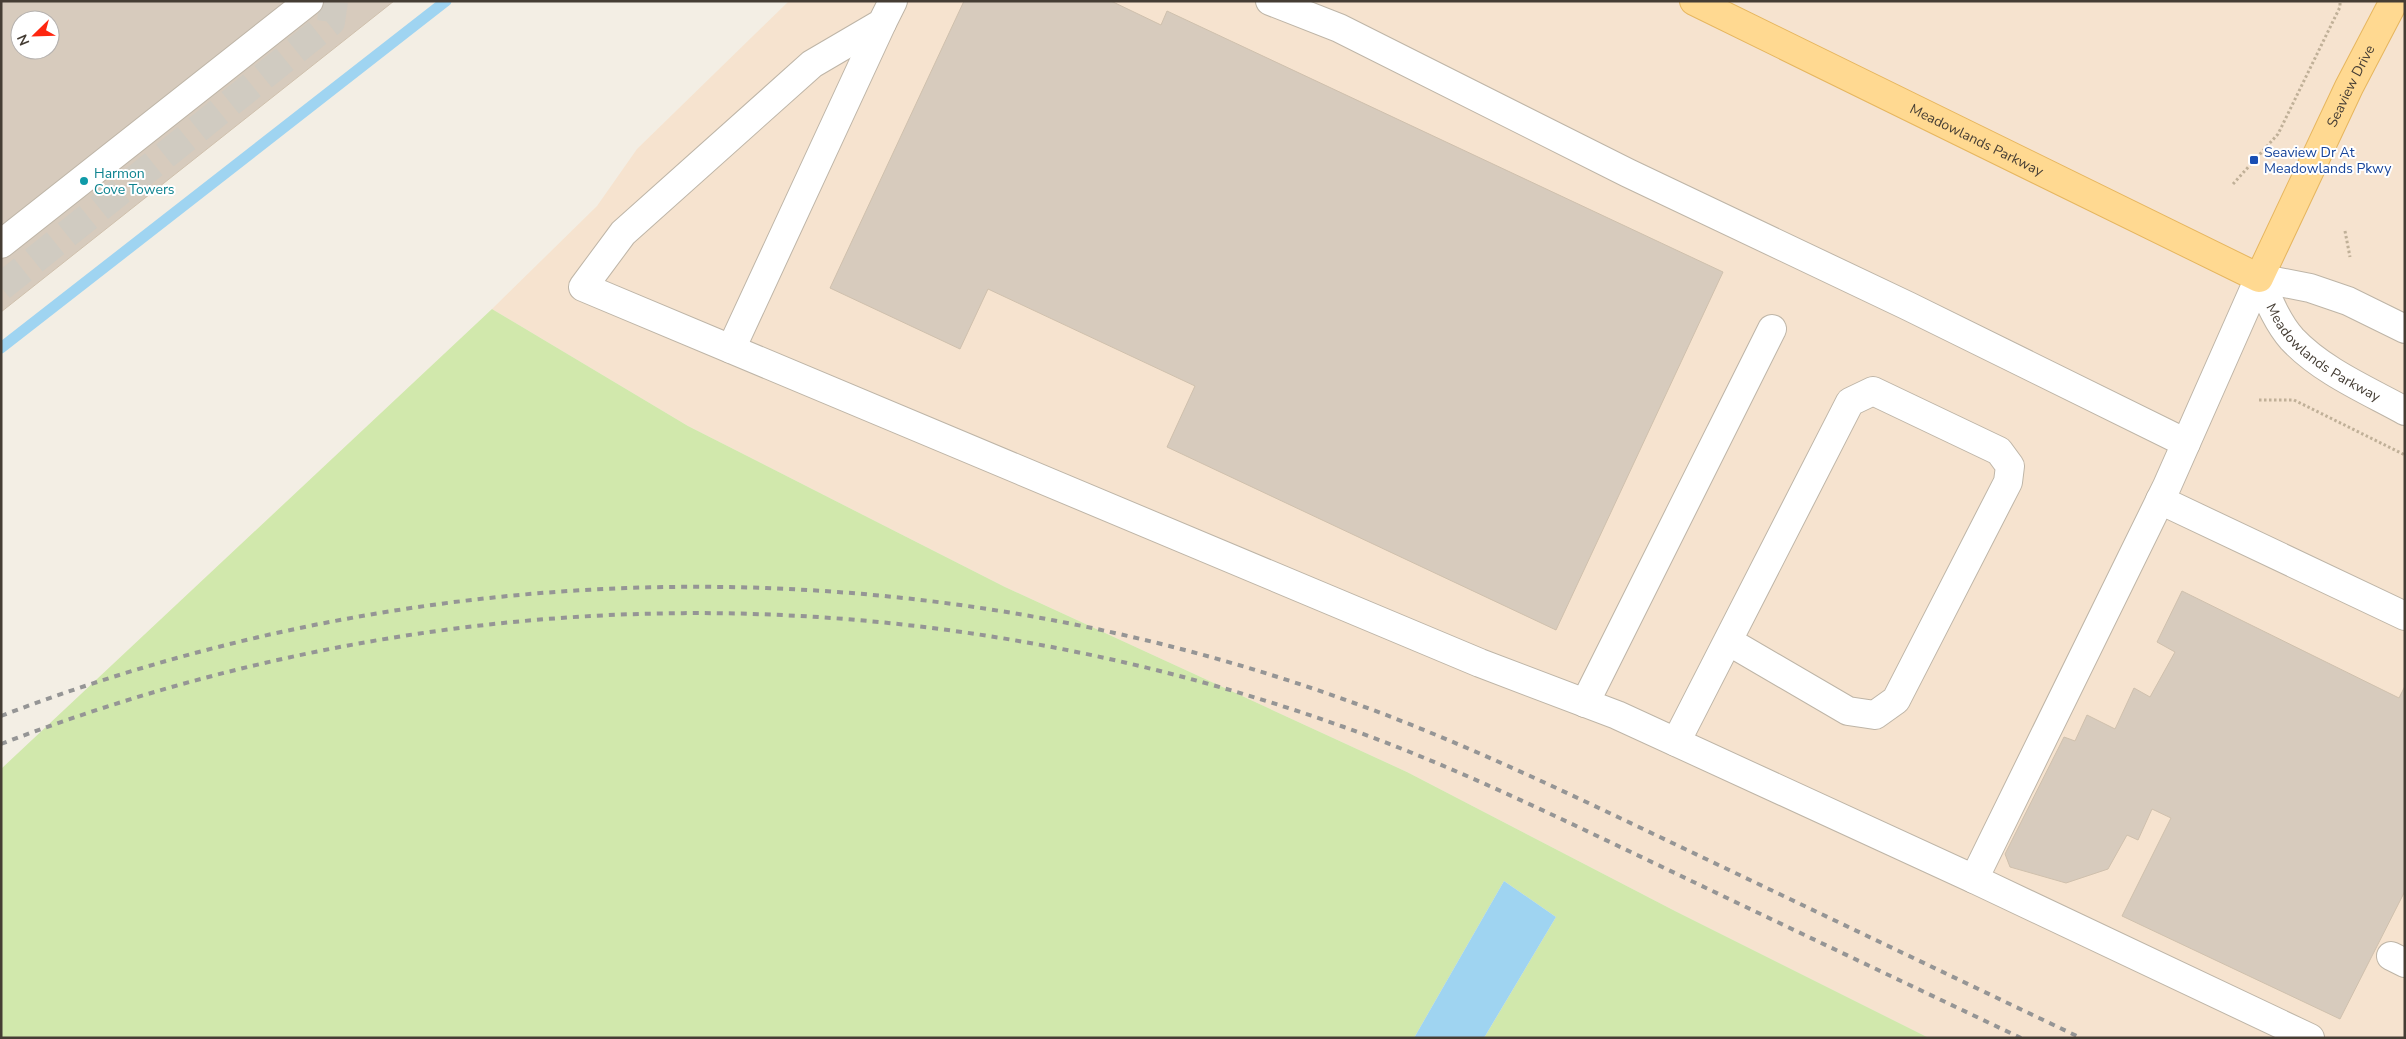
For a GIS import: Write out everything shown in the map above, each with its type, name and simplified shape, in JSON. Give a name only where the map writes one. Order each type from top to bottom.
[{"type":"main road","name":"Meadowlands Parkway","points":[[1694,1],[2259,278]]},
{"type":"main road","name":"Seaview Drive","points":[[2259,278],[2349,87],[2394,1]]},
{"type":"street","points":[[1,244],[309,1]]},
{"type":"street","points":[[1270,1],[1339,28],[1628,173],[1908,306],[2186,443]]},
{"type":"street","points":[[731,349],[888,12]]},
{"type":"street","points":[[888,12],[812,64],[623,233],[583,287],[1480,663],[1585,703],[1676,742],[1974,879],[2310,1038]]},
{"type":"street","points":[[1974,879],[2160,500],[2259,278]]},
{"type":"street","name":"Meadowlands Parkway","points":[[2259,278],[2310,288],[2348,301],[2405,329]]},
{"type":"street","name":"Meadowlands Parkway","points":[[2259,278],[2272,309],[2292,338],[2316,361],[2405,411]]},
{"type":"street","points":[[1585,703],[1772,329]]},
{"type":"street","points":[[1676,742],[1850,402],[1873,391],[1999,451],[2010,466],[2008,482],[1896,700],[1875,715],[1848,711],[1728,641]]},
{"type":"street","points":[[2160,500],[2405,616]]},
{"type":"path","points":[[2233,184],[2278,134],[2340,7],[2340,1]]},
{"type":"path","points":[[2345,232],[2350,257]]},
{"type":"path","points":[[2259,400],[2294,400],[2405,455]]},
{"type":"shaded area","points":[[789,1],[2405,1],[2405,1038],[1929,1038],[1675,911],[1407,772],[1005,587],[688,426],[492,309],[597,206],[637,149]]},
{"type":"green space","points":[[492,309],[688,426],[1005,587],[1407,772],[1675,911],[1929,1038],[1484,1038],[1556,917],[1504,881],[1414,1038],[1,1038],[1,769]]},
{"type":"water","points":[[1504,881],[1556,917],[1484,1038],[1414,1038]]},
{"type":"building","name":"Harmon Cove Towers","points":[[1,1],[394,1],[1,312]]},
{"type":"building","points":[[964,1],[1111,1],[1161,25],[1167,11],[1723,272],[1556,630],[1167,447],[1195,386],[988,289],[960,349],[830,288]]},
{"type":"building","points":[[2182,591],[2399,698],[2405,686],[2405,891],[2340,1019],[2122,916],[2171,818],[2152,809],[2138,840],[2127,835],[2108,869],[2066,883],[2010,867],[2005,854],[2064,737],[2075,741],[2087,715],[2115,729],[2134,688],[2150,697],[2175,652],[2157,642]]},
{"type":"waterway","points":[[1,348],[446,1]]},
{"type":"tunnel","points":[[1,287],[331,22],[334,1]]},
{"type":"railway","points":[[1,716],[166,661],[335,621],[505,596],[676,587],[848,593],[1019,614],[1188,651],[1354,703],[1396,719],[1562,791],[2081,1038]]},
{"type":"railway","points":[[1,744],[166,689],[333,648],[502,623],[671,613],[840,619],[1009,639],[1177,675],[1344,727],[1384,742],[1463,774],[1540,809],[2021,1038]]},
{"type":"place","name":"Seaview Dr At Meadowlands Pkwy","points":[[2254,160]]},
{"type":"place","name":"Harmon Cove Towers","points":[[84,181]]}]
